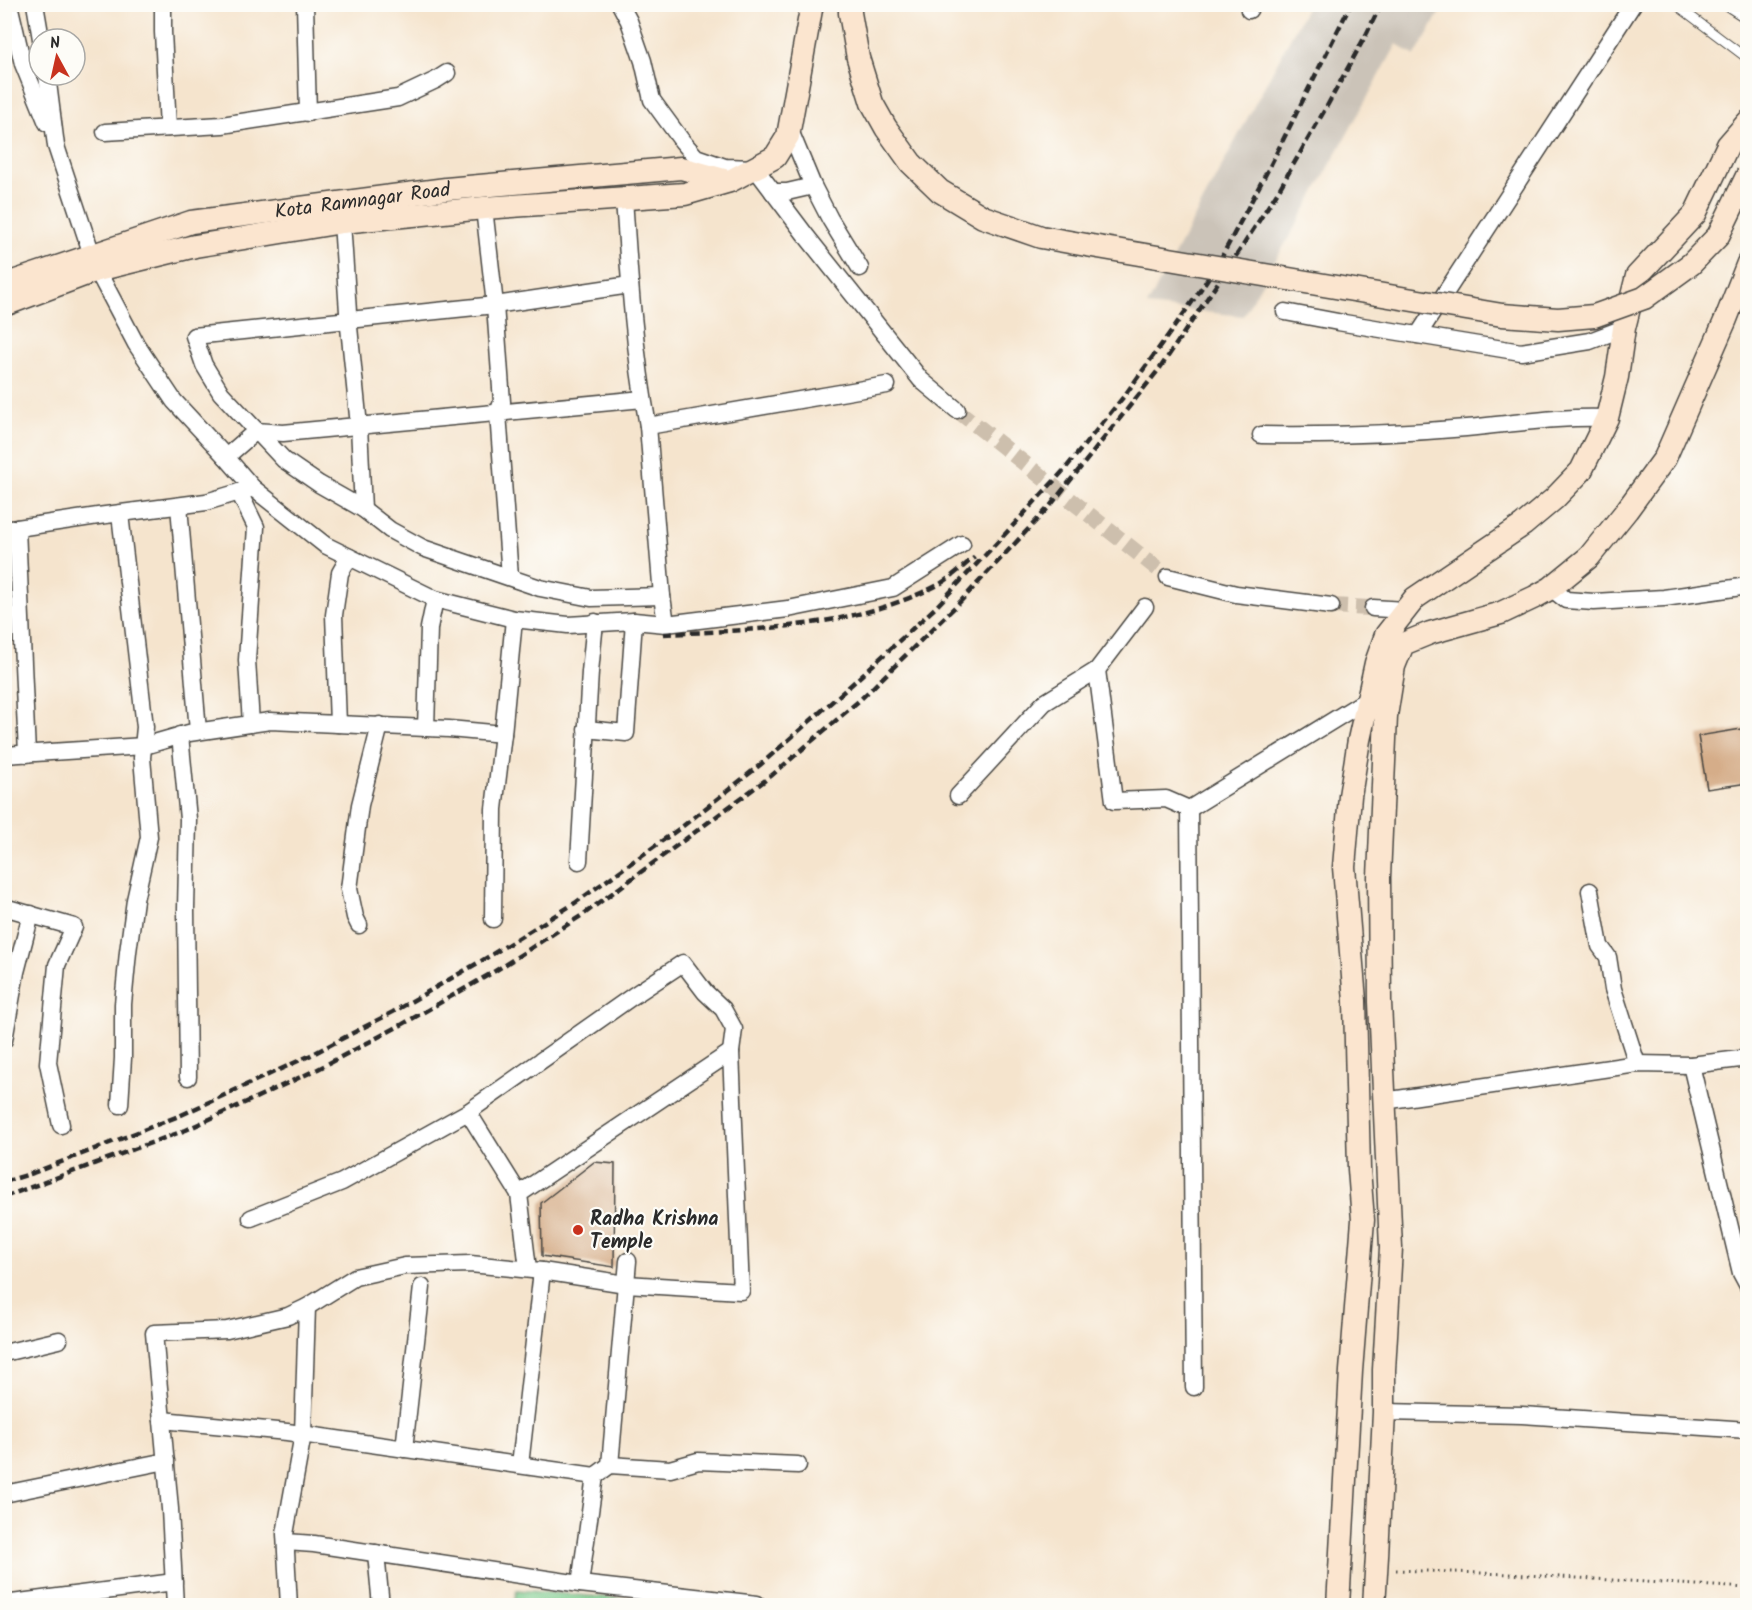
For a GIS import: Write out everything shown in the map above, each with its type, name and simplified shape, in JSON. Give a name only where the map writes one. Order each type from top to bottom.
[{"type":"street","points":[[9,4],[23,64],[56,146],[95,263],[136,344],[174,401],[226,457],[246,490],[256,527],[247,660],[251,724]]},
{"type":"street","points":[[35,4],[39,27]]},
{"type":"street","points":[[163,4],[168,128]]},
{"type":"street","points":[[305,4],[308,113]]},
{"type":"street","points":[[620,4],[643,61],[652,100],[682,141],[696,157],[725,167],[755,168]]},
{"type":"street","points":[[4,306],[95,263],[342,222],[484,208],[685,194],[730,182],[776,157],[788,136],[812,4]]},
{"type":"street","points":[[850,4],[858,58],[872,103],[886,128],[911,163],[940,191],[983,217],[1041,237],[1502,315],[1558,320],[1594,316],[1644,298],[1691,264],[1718,236],[1748,174]]},
{"type":"street","points":[[1418,335],[1633,4]]},
{"type":"street","points":[[105,132],[222,125],[398,98],[447,73]]},
{"type":"street","points":[[49,87],[56,146]]},
{"type":"street","points":[[1374,1605],[1391,1248],[1380,1002],[1379,877],[1386,716],[1394,666],[1395,640],[1405,610],[1414,597],[1523,525],[1554,499],[1581,471],[1607,418],[1617,377],[1624,328],[1637,276],[1695,214],[1728,146],[1748,122]]},
{"type":"street","points":[[789,128],[813,186],[860,268]]},
{"type":"street","name":"Kota Ramnagar Road","points":[[4,285],[95,263],[191,222],[446,189],[681,168],[730,182]]},
{"type":"street","points":[[755,168],[921,380],[957,410]]},
{"type":"street","points":[[773,192],[800,191],[813,186]]},
{"type":"street","points":[[624,198],[630,285],[648,426],[666,624]]},
{"type":"street","points":[[484,208],[495,305],[502,402],[498,413],[510,577]]},
{"type":"street","points":[[342,222],[359,426],[363,509]]},
{"type":"street","points":[[1338,1605],[1362,1220],[1355,1001],[1344,867],[1350,796],[1359,740],[1376,663],[1395,640],[1430,633],[1501,613],[1551,588],[1589,557],[1665,458],[1748,263]]},
{"type":"street","points":[[630,285],[495,305],[194,336],[204,365],[221,393],[284,460],[363,509],[390,530],[423,548],[540,588],[591,598],[662,596]]},
{"type":"street","points":[[1285,312],[1521,352],[1590,341],[1624,328]]},
{"type":"street","points":[[648,426],[887,385]]},
{"type":"street","points":[[226,457],[256,431],[283,433],[643,399]]},
{"type":"street","points":[[1261,435],[1428,430],[1584,417],[1607,418]]},
{"type":"street","points":[[27,754],[11,529],[206,502],[246,490],[278,508],[325,545],[435,599],[514,619],[568,625],[634,621],[666,624],[788,609],[893,588],[962,544]]},
{"type":"street","points":[[179,506],[198,731]]},
{"type":"street","points":[[256,527],[278,508]]},
{"type":"street","points":[[120,514],[146,727],[142,758],[149,837],[135,900],[128,952],[123,1004],[120,1105]]},
{"type":"street","points":[[338,724],[334,615],[340,573],[349,557]]},
{"type":"street","points":[[1168,577],[1236,594],[1332,606]]},
{"type":"street","points":[[1551,588],[1566,600],[1594,603],[1664,598],[1748,586]]},
{"type":"street","points":[[426,728],[429,628],[435,599]]},
{"type":"street","points":[[958,796],[1044,703],[1097,670],[1145,607]]},
{"type":"street","points":[[1373,608],[1405,610]]},
{"type":"street","points":[[493,919],[494,809],[514,619]]},
{"type":"street","points":[[586,729],[626,733],[634,621]]},
{"type":"street","points":[[579,861],[586,729],[595,622]]},
{"type":"street","points":[[1097,670],[1114,801],[1166,799],[1189,809]]},
{"type":"street","points":[[1189,809],[1368,699]]},
{"type":"street","points":[[4,755],[144,746],[198,731],[270,721],[380,725],[503,734]]},
{"type":"street","points":[[359,925],[349,888],[360,805],[380,725]]},
{"type":"street","points":[[180,735],[188,819],[186,909],[188,1077]]},
{"type":"street","points":[[1189,809],[1194,1387]]},
{"type":"street","points":[[1590,891],[1600,946],[1608,957],[1613,989],[1637,1064]]},
{"type":"street","points":[[4,907],[74,927],[57,965],[48,1063],[61,1125]]},
{"type":"street","points":[[4,1040],[16,972],[31,914]]},
{"type":"street","points":[[175,1605],[166,1461],[154,1333],[227,1330],[288,1316],[355,1277],[405,1266],[470,1264],[535,1270],[626,1284],[741,1291],[731,1052],[734,1029],[723,1009],[705,992],[683,963],[468,1112],[342,1182],[251,1218]]},
{"type":"street","points":[[519,1194],[731,1052]]},
{"type":"street","points":[[1384,1101],[1637,1064],[1691,1065],[1748,1058]]},
{"type":"street","points":[[1691,1065],[1742,1253],[1741,1272],[1748,1286]]},
{"type":"street","points":[[468,1112],[519,1194],[535,1270],[520,1465]]},
{"type":"street","points":[[610,1465],[628,1261]]},
{"type":"street","points":[[404,1449],[422,1287]]},
{"type":"street","points":[[289,1605],[285,1534],[303,1434],[307,1307]]},
{"type":"street","points":[[4,1353],[59,1340]]},
{"type":"street","points":[[1384,1412],[1522,1415],[1748,1430]]},
{"type":"street","points":[[162,1420],[303,1434],[595,1476],[610,1465],[670,1469],[698,1461],[798,1465]]},
{"type":"street","points":[[4,1494],[166,1461]]},
{"type":"street","points":[[580,1584],[595,1476]]},
{"type":"street","points":[[285,1542],[314,1544],[580,1584],[637,1598],[726,1600],[759,1605]]},
{"type":"street","points":[[376,1553],[381,1605]]},
{"type":"street","points":[[4,1604],[74,1600],[174,1582]]},
{"type":"lane","points":[[1675,4],[1748,59]]},
{"type":"lane","points":[[1723,4],[1748,20]]},
{"type":"path","points":[[1376,1569],[1748,1588]]},
{"type":"shaded area","points":[[1308,5],[1444,5],[1415,56],[1397,44],[1243,316],[1147,306]]},
{"type":"green space","points":[[517,1590],[627,1599],[627,1605],[513,1605]]},
{"type":"building","points":[[1748,728],[1748,783],[1707,789],[1698,736]]},
{"type":"building","name":"Radha Krishna Temple","points":[[594,1162],[615,1164],[614,1267],[542,1256],[541,1203]]},
{"type":"tunnel","points":[[957,410],[1168,577]]},
{"type":"tunnel","points":[[1331,606],[1373,608]]},
{"type":"railway","points":[[4,1182],[33,1173],[179,1116],[309,1056],[393,1012],[575,903],[683,826],[760,765],[936,607],[1065,469],[1125,395],[1219,262],[1351,4]]},
{"type":"railway","points":[[4,1197],[186,1130],[318,1069],[492,973],[584,914],[771,776],[861,699],[959,603],[1050,506],[1160,368],[1280,188],[1381,4]]},
{"type":"railway","points":[[664,634],[734,631],[804,624],[873,610],[938,585],[975,557]]},
{"type":"place","name":"Radha Krishna Temple","points":[[578,1230]]}]
